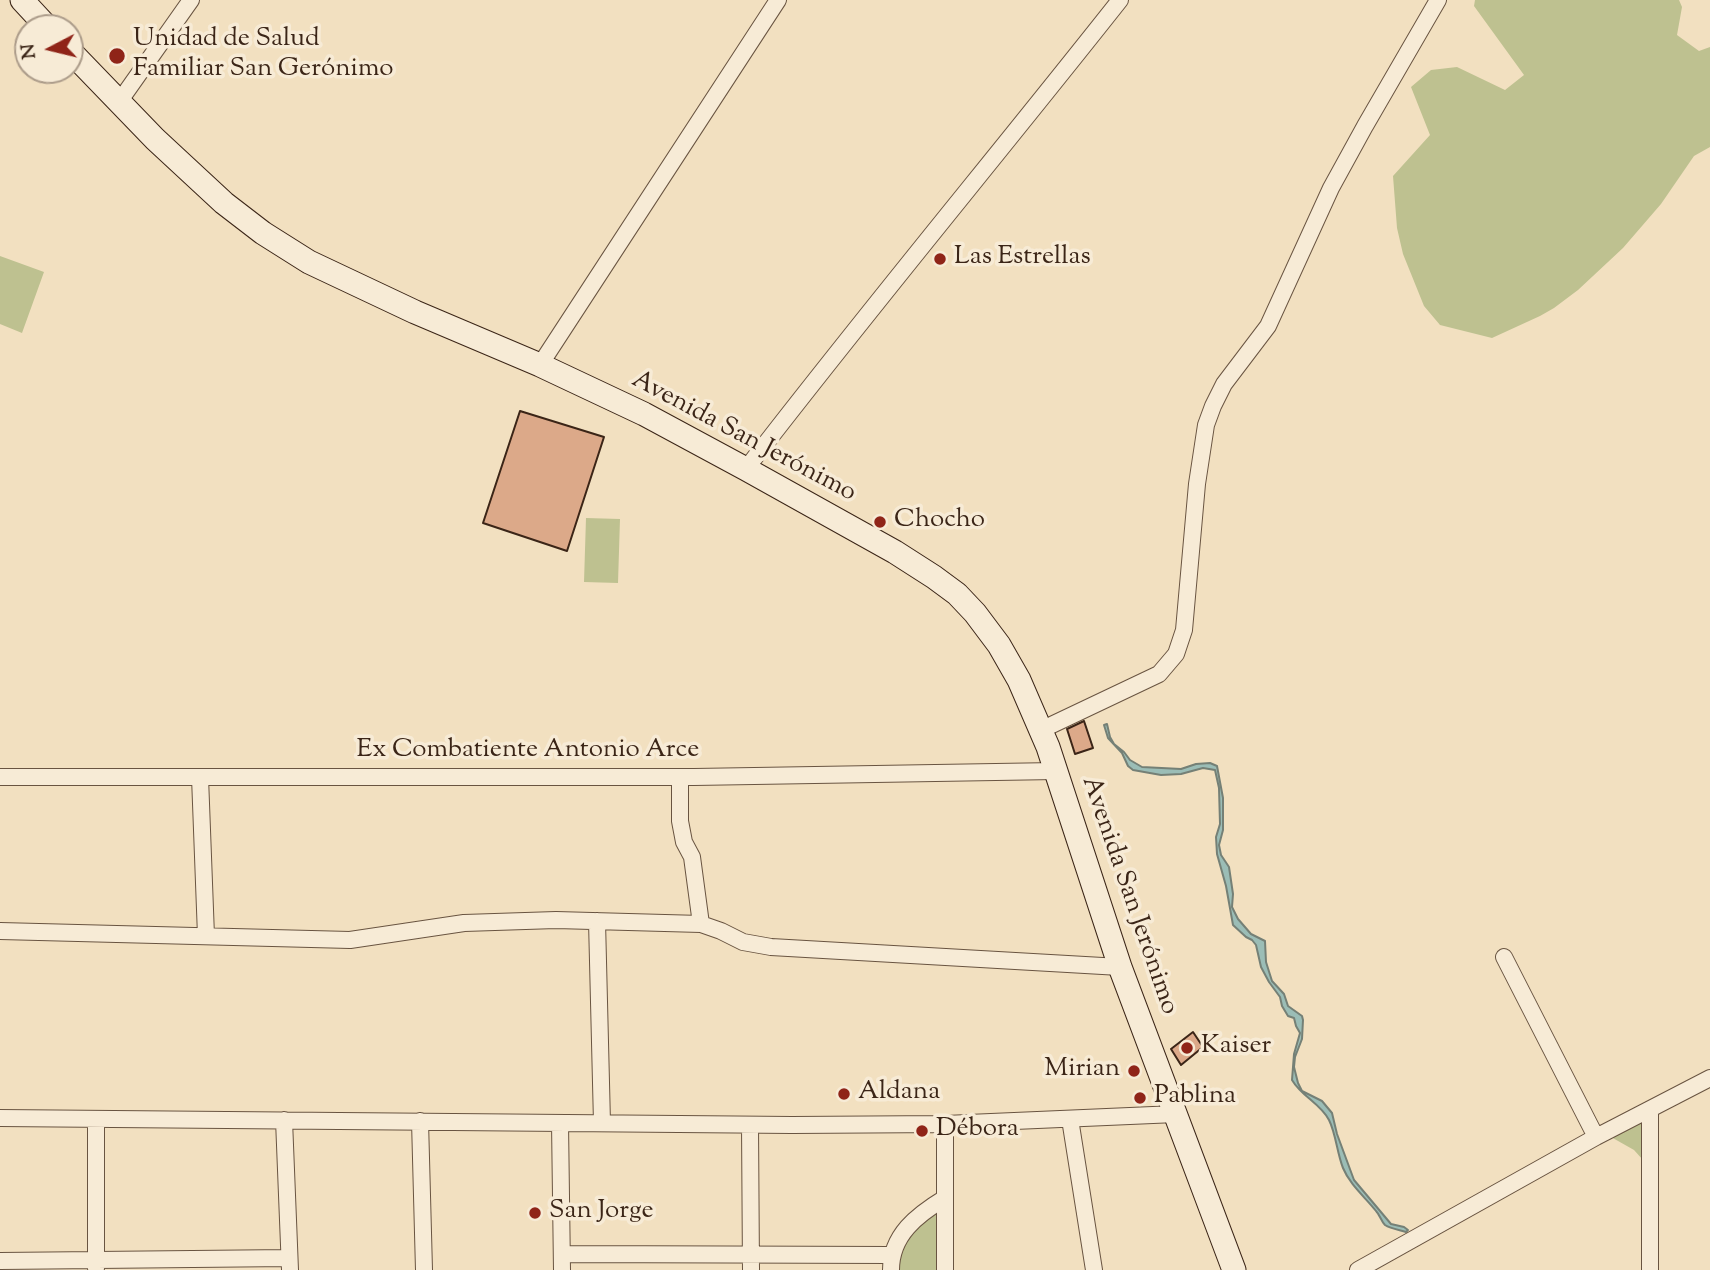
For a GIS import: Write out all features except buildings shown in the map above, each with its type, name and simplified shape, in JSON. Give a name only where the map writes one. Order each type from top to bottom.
[{"type":"street","points":[[22,0],[35,14]]},
{"type":"street","points":[[119,102],[191,0]]},
{"type":"street","points":[[540,365],[778,0]]},
{"type":"street","points":[[746,468],[1120,0]]},
{"type":"street","points":[[1041,730],[1159,674],[1176,654],[1184,630],[1197,484],[1206,425],[1213,406],[1224,384],[1268,326],[1331,188],[1438,0]]},
{"type":"street","name":"Avenida San Jerónimo","points":[[84,66],[155,139],[224,203],[263,233],[309,262],[644,414],[895,552],[957,594],[999,645],[1019,680],[1041,730],[1120,967],[1234,1270]]},
{"type":"street","name":"Ex Combatiente Antonio Arce","points":[[0,777],[680,777],[1056,771]]},
{"type":"street","points":[[200,777],[206,936]]},
{"type":"street","points":[[680,777],[680,821],[684,842],[692,857],[701,924]]},
{"type":"street","points":[[0,931],[350,940],[464,923],[556,920],[701,924],[743,942],[771,947],[1120,967]]},
{"type":"street","points":[[597,921],[602,1123]]},
{"type":"street","points":[[1504,957],[1596,1137]]},
{"type":"street","points":[[1358,1270],[1596,1137],[1710,1078]]},
{"type":"street","points":[[1650,1111],[1650,1270]]},
{"type":"street","points":[[0,1118],[750,1125],[945,1124],[1176,1114]]},
{"type":"street","points":[[96,1119],[96,1265]]},
{"type":"street","points":[[1070,1119],[1094,1270]]},
{"type":"street","points":[[0,1261],[96,1265],[290,1264],[284,1120]]},
{"type":"street","points":[[420,1121],[424,1270]]},
{"type":"street","points":[[560,1123],[562,1262],[891,1263],[900,1236],[914,1220],[945,1198]]},
{"type":"street","points":[[945,1124],[945,1270]]},
{"type":"street","points":[[750,1125],[751,1262]]},
{"type":"green space","points":[[1475,0],[1679,0],[1682,7],[1677,35],[1699,51],[1710,47],[1710,147],[1694,156],[1661,204],[1623,248],[1578,290],[1540,316],[1492,338],[1440,325],[1424,306],[1403,254],[1397,228],[1393,176],[1430,135],[1411,87],[1431,70],[1457,67],[1505,90],[1524,75],[1474,6]]},
{"type":"green space","points":[[0,256],[44,272],[22,333],[0,324]]},
{"type":"green space","points":[[586,518],[620,519],[618,583],[584,582]]},
{"type":"green space","points":[[1643,1121],[1643,1160],[1634,1150],[1611,1137]]},
{"type":"green space","points":[[936,1213],[936,1270],[898,1270],[901,1253],[909,1237]]},
{"type":"water","points":[[1107,724],[1114,744],[1130,760],[1142,767],[1181,769],[1210,763],[1217,766],[1223,798],[1223,830],[1219,845],[1221,855],[1229,867],[1232,907],[1251,934],[1265,941],[1266,962],[1272,981],[1284,994],[1288,1006],[1302,1016],[1302,1039],[1294,1067],[1298,1083],[1302,1091],[1322,1101],[1332,1113],[1354,1180],[1391,1224],[1404,1227],[1408,1230],[1406,1232],[1385,1225],[1354,1185],[1343,1168],[1329,1120],[1321,1109],[1301,1091],[1292,1080],[1294,1054],[1300,1033],[1294,1018],[1288,1016],[1280,997],[1261,967],[1256,945],[1233,925],[1217,854],[1216,837],[1220,824],[1219,788],[1215,770],[1203,768],[1181,774],[1161,775],[1133,770],[1108,738],[1104,725]]},
{"type":"place","name":"Unidad de Salud Familiar San Gerónimo","points":[[117,56]]},
{"type":"place","name":"Las Estrellas","points":[[940,259]]},
{"type":"place","name":"Chocho","points":[[880,522]]},
{"type":"place","name":"Kaiser","points":[[1187,1048]]},
{"type":"place","name":"Mirian","points":[[1134,1071]]},
{"type":"place","name":"Aldana","points":[[844,1094]]},
{"type":"place","name":"Pablina","points":[[1140,1098]]},
{"type":"place","name":"Débora","points":[[922,1131]]},
{"type":"place","name":"San Jorge","points":[[535,1213]]}]
